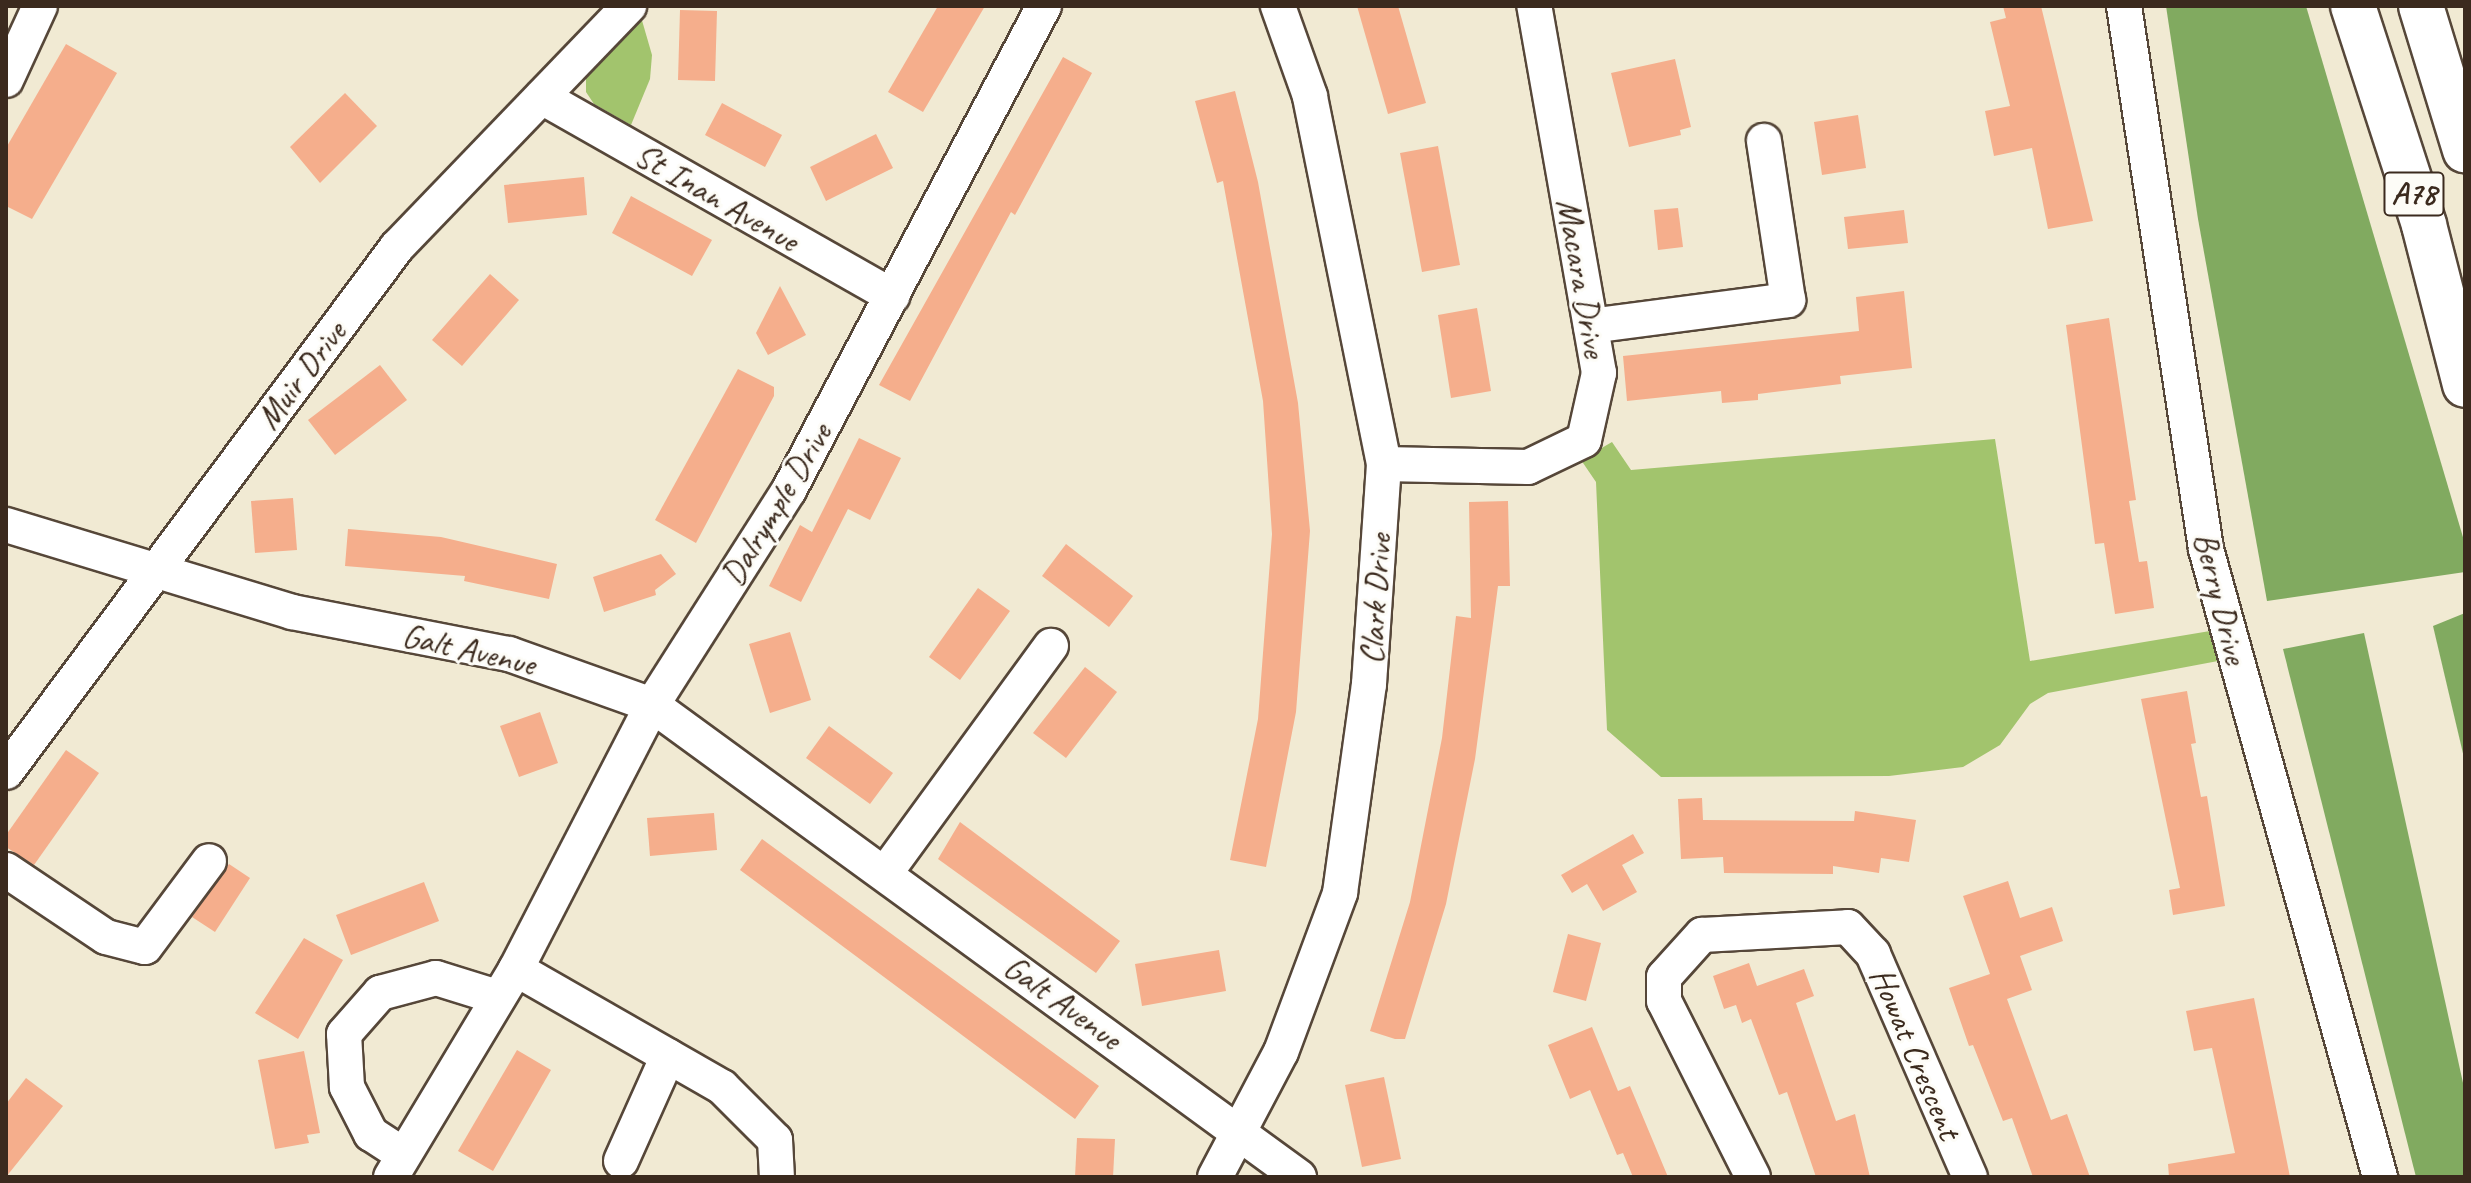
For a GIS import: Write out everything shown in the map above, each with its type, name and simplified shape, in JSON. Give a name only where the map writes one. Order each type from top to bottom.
[{"type":"highway","name":"A78","points":[[2353,6],[2424,225],[2465,385]]},
{"type":"highway","name":"A78","points":[[2421,6],[2465,150]]},
{"type":"street","points":[[6,80],[40,6]]},
{"type":"street","name":"Muir Drive","points":[[6,772],[397,247],[629,6]]},
{"type":"street","name":"Dalrymple Drive","points":[[497,997],[436,978],[380,993],[344,1034],[347,1087],[371,1134],[397,1166],[516,969],[652,705],[789,490],[1044,6]]},
{"type":"street","name":"Clark Drive","points":[[1215,1177],[1281,1052],[1340,893],[1369,684],[1384,464],[1310,96],[1278,6]]},
{"type":"street","name":"Macara Drive","points":[[1384,464],[1528,467],[1584,440],[1599,373],[1534,6]]},
{"type":"street","name":"Berry Drive","points":[[2124,6],[2206,549],[2380,1177]]},
{"type":"street","name":"St Inan Avenue","points":[[542,97],[892,296]]},
{"type":"street","points":[[1591,326],[1788,300],[1764,141]]},
{"type":"street","name":"Galt Avenue","points":[[6,525],[153,573],[292,612],[509,654],[652,705],[886,872],[1299,1177]]},
{"type":"street","points":[[886,872],[1051,646]]},
{"type":"street","points":[[6,870],[106,937],[145,947],[209,861]]},
{"type":"street","name":"Howat Crescent","points":[[1753,1177],[1664,1001],[1664,977],[1702,935],[1848,927],[1873,954],[1970,1177]]},
{"type":"street","points":[[516,969],[722,1087],[775,1140],[777,1177]]},
{"type":"street","points":[[621,1161],[668,1056]]},
{"type":"green space","points":[[2166,6],[2306,6],[2465,544],[2465,572],[2267,601],[2198,219]]},
{"type":"green space","points":[[641,17],[652,55],[650,79],[631,125],[594,104],[586,92],[586,74]]},
{"type":"green space","points":[[1995,439],[2030,661],[2210,631],[2218,661],[2048,693],[2030,704],[2000,745],[1963,767],[1889,776],[1661,777],[1607,730],[1596,482],[1581,460],[1612,442],[1631,470]]},
{"type":"green space","points":[[2465,613],[2465,762],[2433,626]]},
{"type":"green space","points":[[2364,633],[2465,1092],[2465,1177],[2416,1177],[2283,649]]},
{"type":"building","points":[[938,6],[985,6],[923,112],[888,92]]},
{"type":"building","points":[[1357,6],[1398,6],[1426,103],[1388,114]]},
{"type":"building","points":[[2003,6],[2041,6],[2093,221],[2048,229],[2032,148],[1994,156],[1985,111],[2010,106],[1990,22],[2006,18]]},
{"type":"building","points":[[680,10],[717,11],[715,81],[678,80]]},
{"type":"building","points":[[66,44],[117,73],[32,219],[6,206],[6,148]]},
{"type":"building","points":[[1063,57],[1092,73],[1015,215],[1011,212],[910,401],[879,385]]},
{"type":"building","points":[[1675,59],[1691,127],[1680,130],[1681,135],[1629,147],[1611,73]]},
{"type":"building","points":[[1235,91],[1258,182],[1298,403],[1310,531],[1296,712],[1266,867],[1230,860],[1258,719],[1272,534],[1263,401],[1223,181],[1217,183],[1195,101]]},
{"type":"building","points":[[345,93],[377,126],[320,183],[290,147]]},
{"type":"building","points":[[722,103],[782,135],[765,167],[705,135]]},
{"type":"building","points":[[1858,115],[1866,168],[1822,175],[1814,122]]},
{"type":"building","points":[[876,134],[893,168],[826,201],[810,167]]},
{"type":"building","points":[[1438,146],[1460,265],[1422,272],[1400,153]]},
{"type":"building","points":[[584,177],[587,215],[508,223],[504,185]]},
{"type":"building","points":[[631,196],[712,240],[692,276],[612,233]]},
{"type":"building","points":[[1678,208],[1683,247],[1658,250],[1654,210]]},
{"type":"building","points":[[1904,210],[1908,243],[1848,249],[1844,217]]},
{"type":"building","points":[[490,274],[519,300],[462,366],[432,340]]},
{"type":"building","points":[[780,286],[806,335],[768,355],[756,333]]},
{"type":"building","points":[[1904,291],[1912,368],[1840,376],[1841,384],[1758,394],[1758,400],[1722,403],[1721,391],[1627,401],[1623,356],[1859,331],[1856,297]]},
{"type":"building","points":[[1477,308],[1491,391],[1451,398],[1438,315]]},
{"type":"building","points":[[2109,318],[2136,500],[2129,501],[2139,562],[2147,561],[2154,608],[2115,614],[2104,543],[2095,544],[2066,325]]},
{"type":"building","points":[[380,365],[407,400],[335,455],[308,420]]},
{"type":"building","points":[[738,369],[774,387],[774,396],[696,543],[655,520]]},
{"type":"building","points":[[859,438],[901,458],[870,520],[848,509],[801,602],[769,586],[800,525],[812,532]]},
{"type":"building","points":[[293,498],[297,550],[255,553],[251,501]]},
{"type":"building","points":[[1508,501],[1510,586],[1498,586],[1475,759],[1446,904],[1405,1039],[1395,1039],[1370,1031],[1410,902],[1442,738],[1456,616],[1471,618],[1469,502]]},
{"type":"building","points":[[348,529],[441,537],[557,564],[549,599],[464,581],[465,576],[345,566]]},
{"type":"building","points":[[1066,544],[1133,596],[1109,627],[1042,576]]},
{"type":"building","points":[[661,554],[676,574],[655,590],[656,595],[604,612],[593,577]]},
{"type":"building","points":[[978,588],[1010,611],[960,680],[929,657]]},
{"type":"building","points":[[790,632],[811,700],[770,713],[749,644]]},
{"type":"building","points":[[1085,667],[1117,692],[1066,758],[1033,733]]},
{"type":"building","points":[[2187,691],[2196,743],[2191,744],[2201,797],[2207,796],[2225,906],[2173,915],[2169,890],[2180,888],[2141,699]]},
{"type":"building","points":[[540,712],[558,763],[519,777],[500,726]]},
{"type":"building","points":[[829,726],[893,773],[870,804],[806,758]]},
{"type":"building","points":[[66,750],[99,773],[34,865],[6,847],[6,835]]},
{"type":"building","points":[[1702,798],[1703,820],[1854,821],[1855,811],[1916,820],[1909,862],[1881,858],[1879,873],[1833,866],[1833,874],[1724,873],[1723,857],[1681,859],[1678,799]]},
{"type":"building","points":[[714,813],[717,850],[650,856],[647,818]]},
{"type":"building","points":[[960,822],[1120,941],[1096,973],[938,859]]},
{"type":"building","points":[[1633,834],[1644,853],[1622,865],[1637,892],[1603,911],[1587,884],[1572,893],[1561,875]]},
{"type":"building","points":[[762,839],[1099,1086],[1075,1119],[740,870]]},
{"type":"building","points":[[229,864],[250,878],[215,932],[192,917]]},
{"type":"building","points":[[2008,881],[2020,918],[2052,907],[2063,941],[2020,956],[2032,990],[2007,999],[2051,1120],[2067,1114],[2090,1177],[2033,1177],[2012,1118],[2003,1121],[1973,1045],[1969,1046],[1949,988],[1990,974],[1963,896]]},
{"type":"building","points":[[424,882],[439,921],[351,955],[336,915]]},
{"type":"building","points":[[1568,934],[1601,943],[1586,1001],[1553,992]]},
{"type":"building","points":[[304,938],[343,960],[298,1039],[255,1013]]},
{"type":"building","points":[[1219,950],[1226,991],[1142,1006],[1135,964]]},
{"type":"building","points":[[1749,963],[1757,986],[1804,969],[1814,996],[1796,1003],[1836,1121],[1855,1114],[1870,1177],[1816,1177],[1787,1092],[1779,1095],[1751,1019],[1742,1023],[1736,1005],[1724,1009],[1713,976]]},
{"type":"building","points":[[2254,998],[2290,1177],[2169,1177],[2168,1164],[2235,1153],[2212,1048],[2194,1051],[2186,1011]]},
{"type":"building","points":[[1592,1027],[1618,1091],[1630,1086],[1668,1177],[1633,1177],[1623,1153],[1617,1155],[1590,1090],[1570,1099],[1548,1045]]},
{"type":"building","points":[[517,1050],[551,1070],[493,1171],[458,1151]]},
{"type":"building","points":[[304,1051],[320,1133],[307,1135],[309,1143],[275,1149],[258,1060]]},
{"type":"building","points":[[1384,1077],[1401,1159],[1362,1167],[1345,1085]]},
{"type":"building","points":[[26,1078],[63,1106],[6,1177],[6,1104]]},
{"type":"building","points":[[1077,1138],[1115,1139],[1113,1177],[1075,1177]]}]
